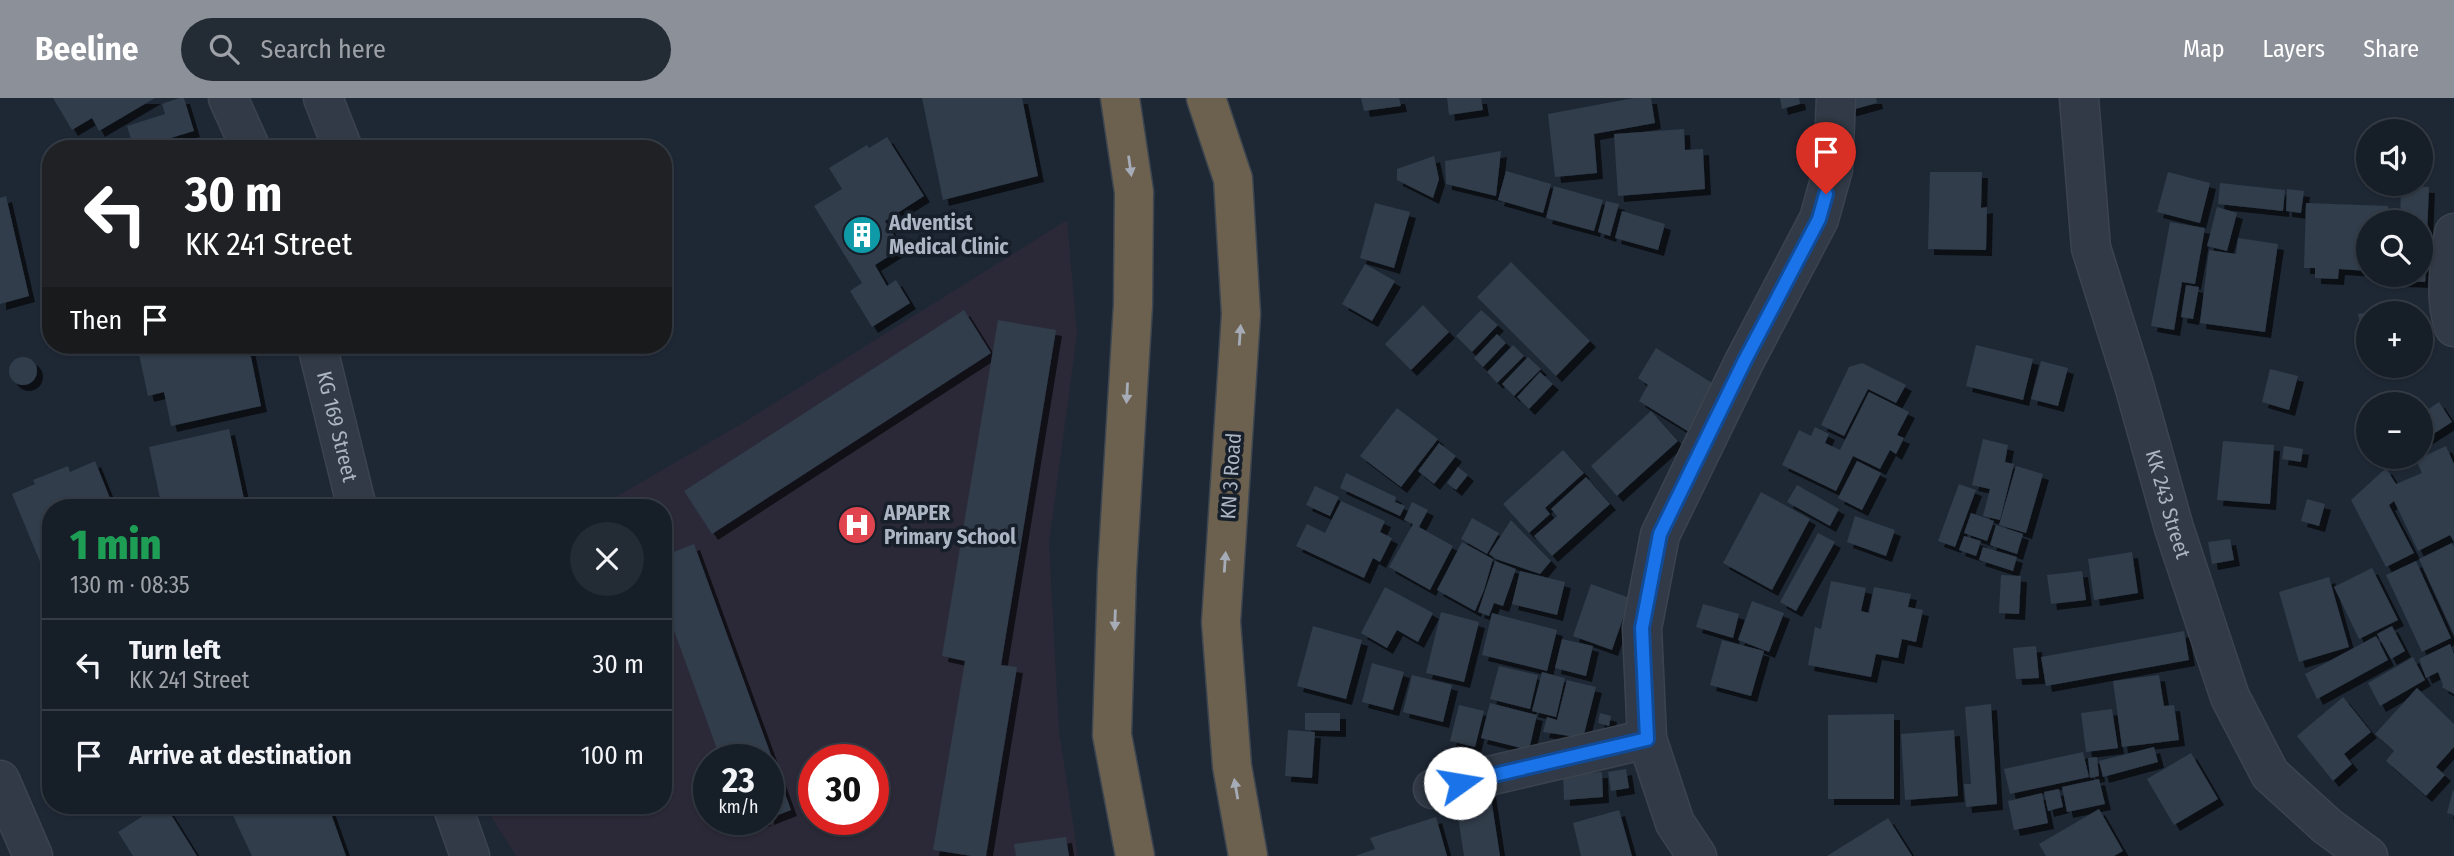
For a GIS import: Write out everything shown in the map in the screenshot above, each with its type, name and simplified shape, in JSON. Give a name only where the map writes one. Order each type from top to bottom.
[{"type":"highway","points":[[1120,98],[1134,192],[1133,293],[1117,572],[1112,735],[1135,856]]},
{"type":"highway","name":"KN 3 Road","points":[[1206,98],[1233,179],[1241,314],[1221,622],[1232,766],[1248,856]]},
{"type":"street","points":[[228,98],[247,140]]},
{"type":"street","points":[[323,98],[339,140]]},
{"type":"street","points":[[1697,856],[1675,823],[1647,739],[1642,628],[1660,534],[1744,362],[1819,219],[1833,169],[1836,98]]},
{"type":"street","name":"KK 243 Street","points":[[2080,98],[2091,248],[2134,385],[2174,528],[2230,697],[2270,774],[2326,826],[2368,856]]},
{"type":"street","points":[[2454,233],[2448,275],[2450,314],[2454,327]]},
{"type":"street","name":"KG 169 Street","points":[[319,354],[355,499]]},
{"type":"street","points":[[1433,789],[1647,739]]},
{"type":"street","points":[[0,780],[33,856]]},
{"type":"street","points":[[455,814],[470,856]]},
{"type":"shaded area","name":"APAPER Primary School","points":[[1067,220],[1077,334],[1049,543],[1059,731],[1078,856],[516,856],[490,814],[672,814],[672,499],[613,499],[741,424]]},
{"type":"building","points":[[53,98],[155,98],[99,131],[92,118],[72,130]]},
{"type":"building","points":[[184,98],[194,131],[164,140],[131,140],[127,126],[165,114],[162,104]]},
{"type":"building","points":[[922,98],[1022,98],[1038,176],[943,200]]},
{"type":"building","points":[[1361,98],[1399,98],[1401,106],[1364,111]]},
{"type":"building","points":[[1447,98],[1481,98],[1483,110],[1449,115]]},
{"type":"building","points":[[1634,98],[1651,98],[1655,123],[1594,134],[1597,173],[1555,177],[1548,114]]},
{"type":"building","points":[[1780,98],[1799,98],[1800,104],[1782,109]]},
{"type":"building","points":[[1845,98],[1876,98],[1877,103],[1848,111]]},
{"type":"building","points":[[1684,129],[1685,150],[1703,149],[1705,189],[1618,196],[1614,134]]},
{"type":"building","name":"Adventist Medical Clinic","points":[[887,137],[924,196],[885,221],[902,248],[875,265],[887,286],[896,280],[910,303],[872,327],[850,291],[862,283],[814,206],[842,189],[829,168],[867,145],[869,148]]},
{"type":"building","points":[[1501,151],[1496,196],[1446,184],[1445,161]]},
{"type":"building","points":[[1434,156],[1439,179],[1433,198],[1397,180],[1397,169]]},
{"type":"building","points":[[1506,171],[1551,184],[1543,213],[1498,200]]},
{"type":"building","points":[[1930,172],[1982,172],[1981,208],[1987,207],[1986,250],[1928,249]]},
{"type":"building","points":[[2168,172],[2210,183],[2200,223],[2157,212]]},
{"type":"building","points":[[2220,183],[2285,190],[2283,211],[2218,204]]},
{"type":"building","points":[[1554,186],[1603,200],[1594,231],[1546,218]]},
{"type":"building","points":[[2287,189],[2304,191],[2301,213],[2286,211]]},
{"type":"building","points":[[6,196],[29,296],[0,304],[0,198]]},
{"type":"building","points":[[2401,196],[2429,196],[2428,210],[2400,210]]},
{"type":"building","points":[[1606,201],[1619,204],[1610,236],[1598,232]]},
{"type":"building","points":[[1375,203],[1410,212],[1394,268],[1360,258]]},
{"type":"building","points":[[2306,203],[2388,206],[2388,210],[2356,210],[2356,270],[2339,269],[2338,279],[2315,278],[2315,268],[2304,268]]},
{"type":"building","points":[[2217,207],[2237,213],[2227,251],[2207,246]]},
{"type":"building","points":[[1622,211],[1665,224],[1658,250],[1615,238]]},
{"type":"building","points":[[2170,222],[2205,228],[2195,284],[2182,282],[2174,330],[2151,326]]},
{"type":"building","points":[[2238,238],[2278,244],[2265,332],[2200,323],[2209,250],[2236,254]]},
{"type":"building","points":[[1511,262],[1590,341],[1556,376],[1477,297]]},
{"type":"building","points":[[1365,264],[1395,281],[1372,321],[1342,304]]},
{"type":"building","points":[[2186,285],[2199,287],[2193,319],[2181,317]]},
{"type":"building","points":[[1423,305],[1449,332],[1411,370],[1385,344]]},
{"type":"building","points":[[964,310],[991,353],[712,534],[684,491]]},
{"type":"building","points":[[1481,310],[1498,325],[1472,352],[1456,336]]},
{"type":"building","points":[[998,320],[1056,330],[1001,665],[1017,667],[986,856],[972,856],[933,850],[965,661],[942,656]]},
{"type":"building","points":[[1497,334],[1506,343],[1483,367],[1474,358]]},
{"type":"building","points":[[1513,345],[1524,356],[1497,383],[1487,372]]},
{"type":"building","points":[[1976,345],[2033,359],[2023,400],[1966,386]]},
{"type":"building","points":[[1656,348],[1717,386],[1689,432],[1639,401],[1648,385],[1638,378]]},
{"type":"building","points":[[139,354],[250,354],[261,406],[171,426],[164,392],[148,396]]},
{"type":"building","points":[[23,357],[33,361],[37,371],[33,381],[23,385],[13,381],[9,371],[13,361]]},
{"type":"building","points":[[1528,357],[1541,369],[1514,396],[1502,384]]},
{"type":"building","points":[[2041,361],[2068,368],[2058,406],[2031,399]]},
{"type":"building","points":[[1862,363],[1906,385],[1896,403],[1868,389],[1844,436],[1821,425],[1849,367]]},
{"type":"building","points":[[2270,369],[2298,376],[2289,410],[2262,402]]},
{"type":"building","points":[[1540,372],[1553,384],[1529,409],[1517,397]]},
{"type":"building","points":[[1869,392],[1909,412],[1897,435],[1904,438],[1896,454],[1890,450],[1880,469],[1853,456],[1836,491],[1782,465],[1799,430],[1811,436],[1815,427],[1829,434],[1825,443],[1840,450]]},
{"type":"building","points":[[2439,402],[2452,422],[2433,434],[2433,406]]},
{"type":"building","points":[[1397,408],[1438,439],[1401,487],[1360,456]]},
{"type":"building","points":[[1651,411],[1678,441],[1617,496],[1591,466]]},
{"type":"building","points":[[229,429],[244,499],[160,499],[149,447]]},
{"type":"building","points":[[1983,439],[2008,445],[2005,462],[2014,464],[2000,520],[1983,516],[1990,489],[1972,485]]},
{"type":"building","points":[[2223,441],[2274,445],[2270,504],[2217,500]]},
{"type":"building","points":[[1439,443],[1456,456],[1434,484],[1418,471]]},
{"type":"building","points":[[2284,446],[2303,449],[2301,462],[2282,459]]},
{"type":"building","points":[[2446,446],[2454,464],[2454,542],[2450,535],[2418,551],[2394,501],[2389,505],[2414,553],[2386,567],[2351,500],[2385,469],[2396,484],[2422,473],[2420,469],[2433,469],[2433,452]]},
{"type":"building","points":[[1563,450],[1584,473],[1545,508],[1550,514],[1529,533],[1503,504]]},
{"type":"building","points":[[95,461],[110,499],[42,499],[42,567],[12,494],[35,484],[33,480],[68,466],[70,472]]},
{"type":"building","points":[[1857,461],[1881,473],[1862,510],[1838,498]]},
{"type":"building","points":[[2016,466],[2043,474],[2026,533],[1999,525]]},
{"type":"building","points":[[1458,467],[1468,475],[1456,490],[1447,483]]},
{"type":"building","points":[[1346,473],[1396,497],[1395,502],[1405,506],[1400,516],[1340,488]]},
{"type":"building","points":[[1586,477],[1610,504],[1552,556],[1534,536],[1557,516],[1551,509]]},
{"type":"building","points":[[1959,484],[1976,490],[1955,547],[1938,541]]},
{"type":"building","points":[[1797,485],[1839,509],[1830,526],[1787,502]]},
{"type":"building","points":[[1315,486],[1339,497],[1330,516],[1306,505]]},
{"type":"building","points":[[1761,492],[1810,519],[1772,590],[1723,563]]},
{"type":"building","points":[[2307,499],[2325,504],[2319,526],[2301,521]]},
{"type":"building","points":[[1341,501],[1385,521],[1380,532],[1392,538],[1380,562],[1373,558],[1364,578],[1296,546],[1307,524],[1325,533]]},
{"type":"building","points":[[1412,502],[1428,510],[1419,527],[1453,546],[1430,590],[1389,567],[1413,524],[1404,520]]},
{"type":"building","points":[[1971,513],[1994,521],[1987,541],[1964,533]]},
{"type":"building","points":[[1855,516],[1895,530],[1886,556],[1847,542]]},
{"type":"building","points":[[1472,518],[1499,533],[1487,554],[1461,539]]},
{"type":"building","points":[[1511,520],[1551,561],[1540,574],[1489,554]]},
{"type":"building","points":[[1996,525],[2023,534],[2017,554],[1990,545]]},
{"type":"building","points":[[1818,533],[1835,542],[1796,611],[1780,602]]},
{"type":"building","points":[[1964,536],[1981,541],[1976,556],[1959,550]]},
{"type":"building","points":[[2230,539],[2234,560],[2212,564],[2208,542]]},
{"type":"building","points":[[1462,542],[1493,559],[1475,611],[1437,590]]},
{"type":"building","points":[[2452,543],[2454,547],[2454,635],[2419,559]]},
{"type":"building","points":[[694,544],[767,744],[715,744],[672,625],[672,553]]},
{"type":"building","points":[[1983,547],[2017,557],[2013,571],[1979,560]]},
{"type":"building","points":[[2132,552],[2138,593],[2094,600],[2088,559]]},
{"type":"building","points":[[1495,561],[1516,569],[1503,606],[1494,603],[1489,616],[1478,612]]},
{"type":"building","points":[[2416,561],[2451,638],[2422,652],[2386,575]]},
{"type":"building","points":[[2372,568],[2398,620],[2359,639],[2334,587]]},
{"type":"building","points":[[1520,571],[1565,582],[1557,615],[1512,604]]},
{"type":"building","points":[[2082,571],[2086,600],[2051,604],[2047,575]]},
{"type":"building","points":[[2001,575],[2021,576],[2019,614],[1999,613]]},
{"type":"building","points":[[2329,577],[2349,647],[2299,662],[2279,592]]},
{"type":"building","points":[[1831,581],[1866,588],[1861,611],[1869,613],[1874,587],[1911,594],[1908,607],[1923,610],[1916,642],[1902,639],[1898,658],[1876,654],[1871,677],[1808,665],[1815,627],[1821,629]]},
{"type":"building","points":[[1591,584],[1630,598],[1612,650],[1573,636]]},
{"type":"building","points":[[1385,587],[1433,613],[1418,642],[1397,630],[1387,648],[1361,633]]},
{"type":"building","points":[[1752,601],[1784,613],[1769,652],[1738,640]]},
{"type":"building","points":[[1703,604],[1739,614],[1733,638],[1696,627]]},
{"type":"building","points":[[1441,612],[1479,622],[1464,682],[1426,673]]},
{"type":"building","points":[[1492,613],[1557,630],[1547,671],[1482,655]]},
{"type":"building","points":[[1313,626],[1362,640],[1346,699],[1297,686]]},
{"type":"building","points":[[2392,626],[2405,651],[2391,659],[2377,634]]},
{"type":"building","points":[[2184,631],[2189,660],[2046,686],[2041,657]]},
{"type":"building","points":[[2376,636],[2388,660],[2317,699],[2305,674]]},
{"type":"building","points":[[1562,639],[1593,646],[1586,676],[1555,668]]},
{"type":"building","points":[[1722,640],[1764,651],[1751,696],[1710,685]]},
{"type":"building","points":[[2450,644],[2454,654],[2454,694],[2442,687],[2438,672],[2426,678],[2419,659]]},
{"type":"building","points":[[2036,646],[2039,678],[2016,679],[2013,648]]},
{"type":"building","points":[[2413,657],[2425,680],[2380,706],[2368,683]]},
{"type":"building","points":[[1372,663],[1404,672],[1393,710],[1362,702]]},
{"type":"building","points":[[1499,666],[1538,675],[1530,709],[1490,699]]},
{"type":"building","points":[[1542,672],[1565,678],[1556,717],[1532,711]]},
{"type":"building","points":[[1412,675],[1452,685],[1443,722],[1403,712]]},
{"type":"building","points":[[2159,675],[2164,706],[2174,705],[2179,740],[2122,747],[2113,681]]},
{"type":"building","points":[[1567,680],[1596,687],[1583,738],[1543,732],[1547,717],[1557,720]]},
{"type":"building","points":[[2417,688],[2454,724],[2454,747],[2436,767],[2445,775],[2426,796],[2386,761],[2394,751],[2375,734]]},
{"type":"building","points":[[2343,697],[2371,732],[2344,754],[2352,764],[2333,781],[2297,736]]},
{"type":"building","points":[[1490,703],[1537,715],[1529,750],[1481,738]]},
{"type":"building","points":[[1991,704],[1997,804],[1966,807],[1964,784],[1971,784],[1965,707]]},
{"type":"building","points":[[1459,705],[1484,711],[1475,747],[1450,741]]},
{"type":"building","points":[[2112,709],[2118,748],[2086,752],[2081,713]]},
{"type":"building","points":[[1305,713],[1340,713],[1340,731],[1305,730]]},
{"type":"building","points":[[1600,713],[1611,716],[1609,726],[1598,723]]},
{"type":"building","points":[[1894,714],[1894,799],[1828,799],[1828,715]]},
{"type":"building","points":[[1288,730],[1315,732],[1312,778],[1285,776]]},
{"type":"building","points":[[1954,730],[1958,796],[1905,800],[1901,734]]},
{"type":"building","points":[[2154,747],[2158,762],[2103,777],[2099,761]]},
{"type":"building","points":[[2083,752],[2089,777],[2010,794],[2004,769]]},
{"type":"building","points":[[2191,753],[2218,799],[2174,825],[2147,779]]},
{"type":"building","points":[[2097,757],[2099,776],[2090,778],[2088,758]]},
{"type":"building","points":[[1626,769],[1629,788],[1611,791],[1608,772]]},
{"type":"building","points":[[1602,772],[1603,797],[1564,800],[1563,774]]},
{"type":"building","points":[[2099,779],[2105,804],[2067,812],[2062,787]]},
{"type":"building","points":[[2059,789],[2063,807],[2048,811],[2044,792]]},
{"type":"building","points":[[784,791],[791,810],[784,813]]},
{"type":"building","points":[[1490,791],[1500,856],[1464,856],[1455,797]]},
{"type":"building","points":[[2454,791],[2454,815],[2447,813]]},
{"type":"building","points":[[2042,793],[2048,823],[2014,830],[2008,801]]},
{"type":"building","points":[[2099,809],[2123,851],[2114,856],[2046,856],[2039,844]]},
{"type":"building","points":[[1619,810],[1632,856],[1581,856],[1573,823]]},
{"type":"building","points":[[146,814],[171,814],[197,856],[133,856],[118,832]]},
{"type":"building","points":[[232,814],[331,814],[346,856],[252,856]]},
{"type":"building","points":[[1436,817],[1447,856],[1355,856],[1375,849],[1370,838]]},
{"type":"building","points":[[1888,818],[1912,856],[1827,856]]},
{"type":"building","points":[[1066,837],[1069,856],[1016,856],[1014,844]]},
{"type":"place","name":"Adventist Medical Clinic","points":[[862,235]]},
{"type":"place","name":"APAPER Primary School","points":[[857,525]]},
{"type":"route","points":[[1460,783],[1647,739],[1642,628],[1660,534],[1744,362],[1819,219],[1826,194]]}]
